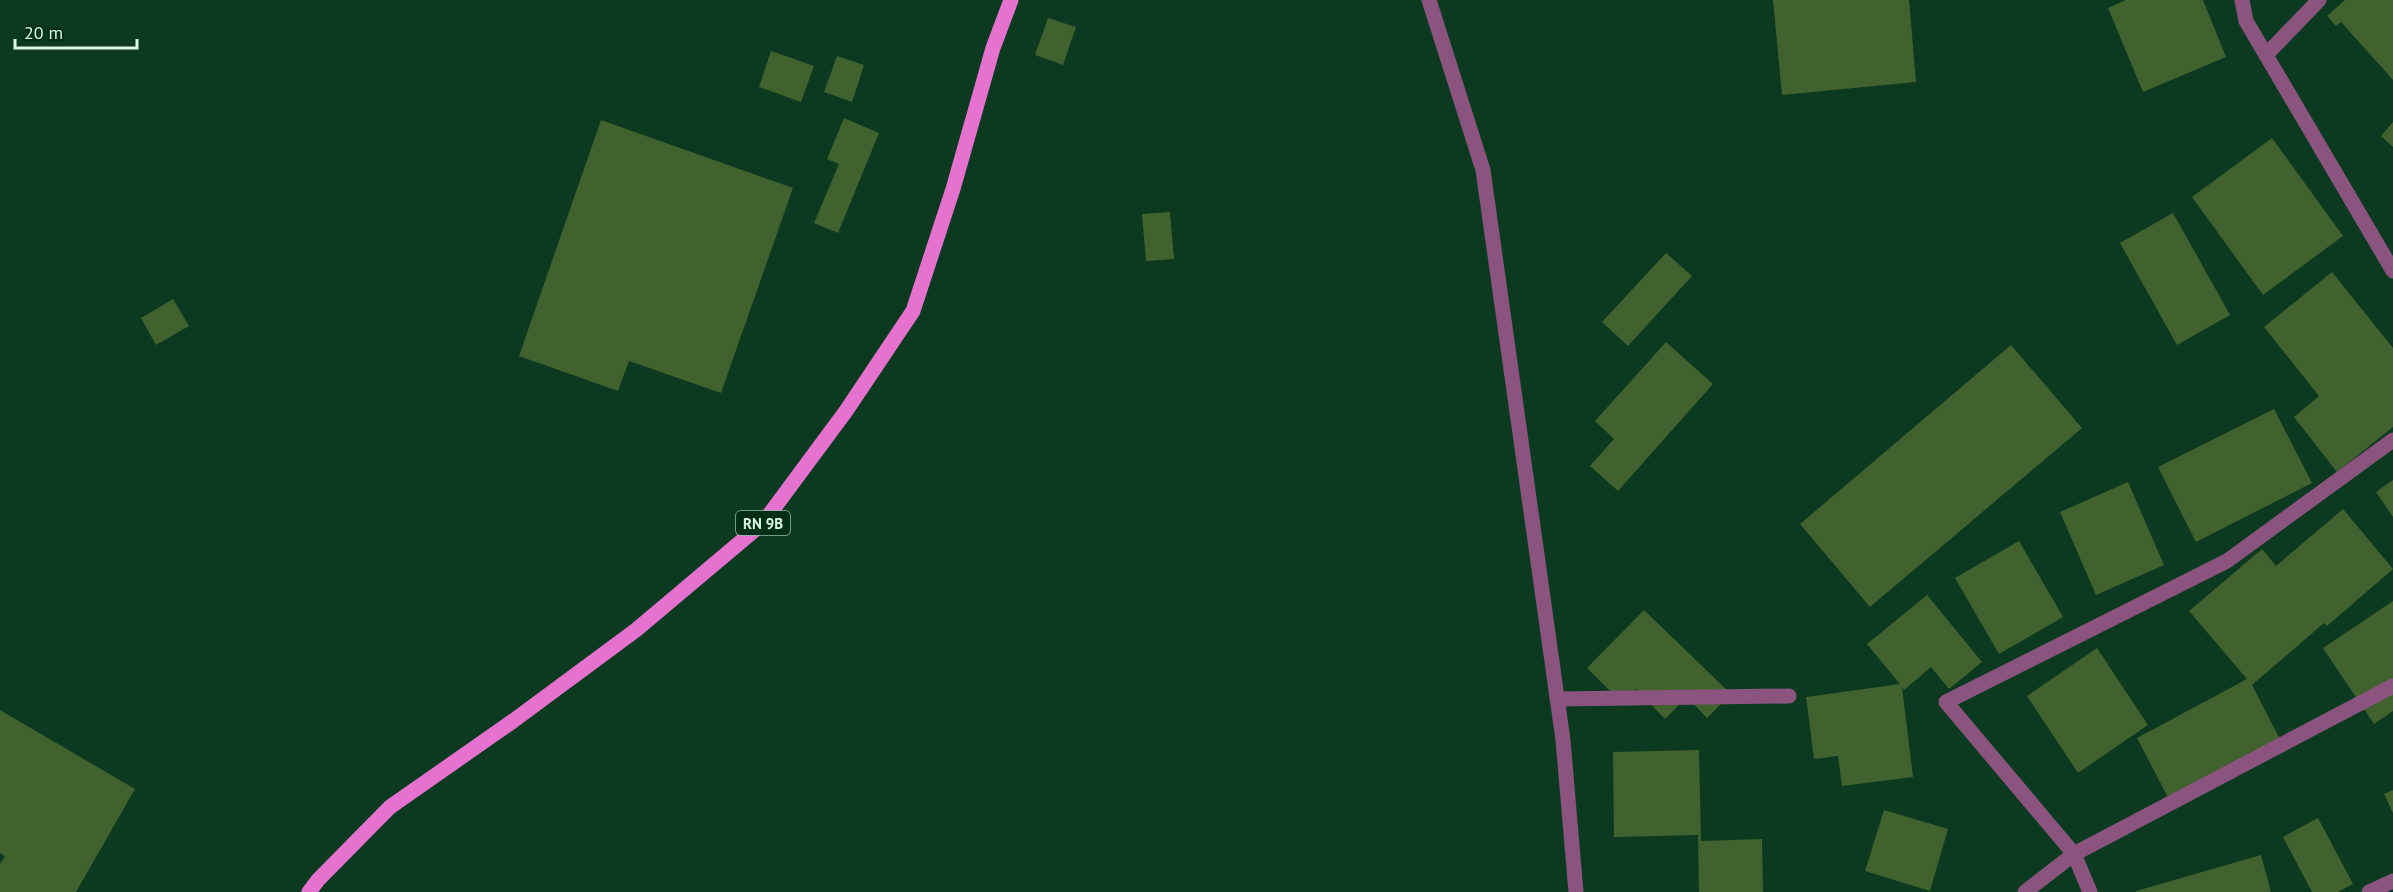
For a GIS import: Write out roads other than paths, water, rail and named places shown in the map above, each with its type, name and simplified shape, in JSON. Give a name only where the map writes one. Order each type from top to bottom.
[{"type":"main road","name":"RN 9B","points":[[309,892],[390,807],[513,721],[636,630],[763,523],[846,411],[913,310],[953,189],[993,48],[1011,0]]},
{"type":"street","points":[[1429,0],[1483,170],[1563,740],[1576,892]]},
{"type":"street","points":[[2242,0],[2246,21],[2393,271]]},
{"type":"street","points":[[2266,55],[2319,0]]},
{"type":"street","points":[[2090,892],[2074,854],[1946,702],[2227,561],[2393,440]]},
{"type":"street","points":[[2025,892],[2074,854],[2393,686]]},
{"type":"street","points":[[1557,699],[1789,696]]},
{"type":"street","points":[[2369,892],[2393,881]]}]
